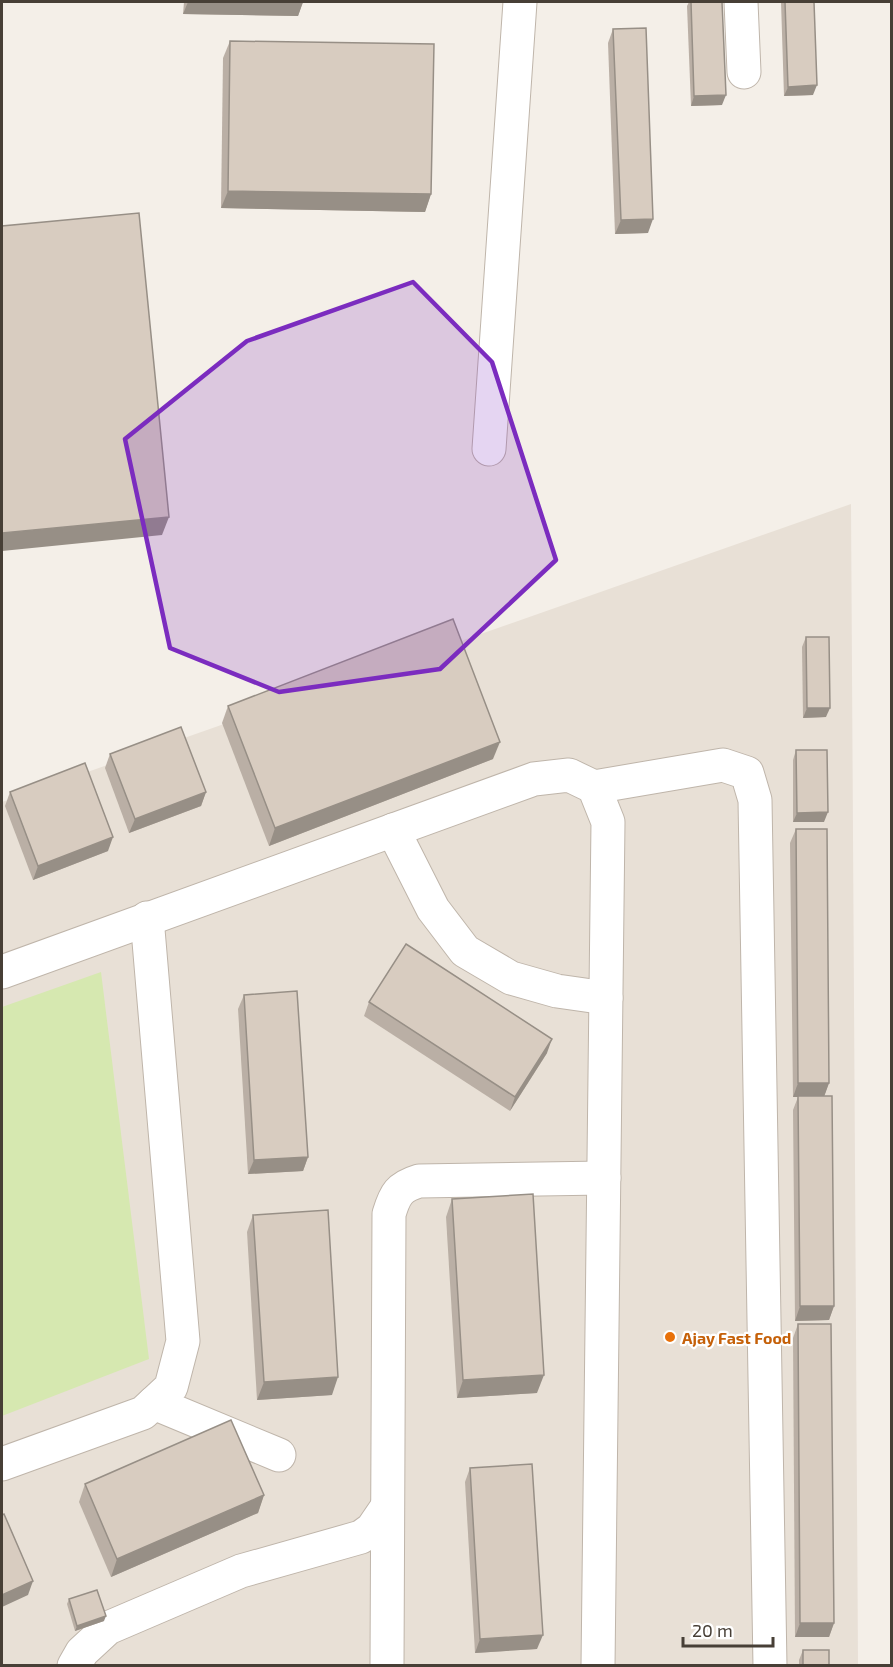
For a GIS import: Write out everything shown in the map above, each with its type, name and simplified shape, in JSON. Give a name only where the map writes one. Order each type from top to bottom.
[{"type":"street","points":[[489,448],[520,2]]},
{"type":"street","points":[[741,2],[744,72]]},
{"type":"street","points":[[2,972],[534,779],[569,775],[594,787],[723,765],[747,773],[755,800],[770,1665]]},
{"type":"street","points":[[594,787],[608,822],[598,1665]]},
{"type":"street","points":[[393,830],[433,909],[465,951],[511,978],[557,991],[606,998]]},
{"type":"street","points":[[2,1464],[143,1413],[171,1387],[183,1341],[147,918]]},
{"type":"street","points":[[387,1665],[389,1214],[395,1197],[405,1185],[419,1181],[604,1178]]},
{"type":"street","points":[[154,1403],[279,1455]]},
{"type":"street","points":[[74,1665],[82,1652],[108,1628],[240,1571],[361,1537],[372,1529],[387,1507]]},
{"type":"highlighted area","points":[[413,282],[492,362],[556,560],[440,669],[279,692],[170,648],[125,439],[247,341]]},
{"type":"shaded area","points":[[851,504],[858,1665],[2,1665],[2,802]]},
{"type":"green space","points":[[101,972],[149,1359],[2,1416],[2,1007]]},
{"type":"building","points":[[691,2],[722,2],[726,95],[694,96]]},
{"type":"building","points":[[785,2],[814,2],[817,85],[788,87]]},
{"type":"building","points":[[646,28],[653,219],[621,220],[613,29]]},
{"type":"building","points":[[230,41],[434,44],[431,194],[228,191]]},
{"type":"building","points":[[139,213],[169,517],[2,533],[2,226]]},
{"type":"building","points":[[453,619],[500,742],[275,828],[228,706]]},
{"type":"building","points":[[806,637],[829,637],[830,708],[807,708]]},
{"type":"building","points":[[181,727],[206,792],[135,819],[110,754]]},
{"type":"building","points":[[796,750],[827,750],[828,812],[797,813]]},
{"type":"building","points":[[85,763],[113,837],[38,866],[10,792]]},
{"type":"building","points":[[796,829],[827,829],[829,1083],[798,1083]]},
{"type":"building","points":[[406,944],[552,1039],[515,1097],[369,1002]]},
{"type":"building","points":[[297,991],[308,1157],[254,1160],[244,995]]},
{"type":"building","points":[[798,1096],[832,1096],[834,1306],[800,1306]]},
{"type":"building","points":[[533,1194],[544,1375],[463,1380],[452,1199]]},
{"type":"building","points":[[328,1210],[338,1377],[264,1382],[253,1215]]},
{"type":"building","points":[[798,1324],[831,1324],[834,1623],[800,1623]]},
{"type":"building","points":[[231,1420],[264,1495],[117,1559],[85,1484]]},
{"type":"building","points":[[532,1464],[543,1635],[480,1639],[470,1468]]},
{"type":"building","points":[[4,1514],[33,1581],[2,1595],[2,1515]]},
{"type":"building","points":[[97,1590],[106,1616],[77,1626],[69,1599]]},
{"type":"building","points":[[803,1650],[829,1650],[829,1665],[803,1665]]},
{"type":"place","name":"Ajay Fast Food","points":[[670,1337]]}]
